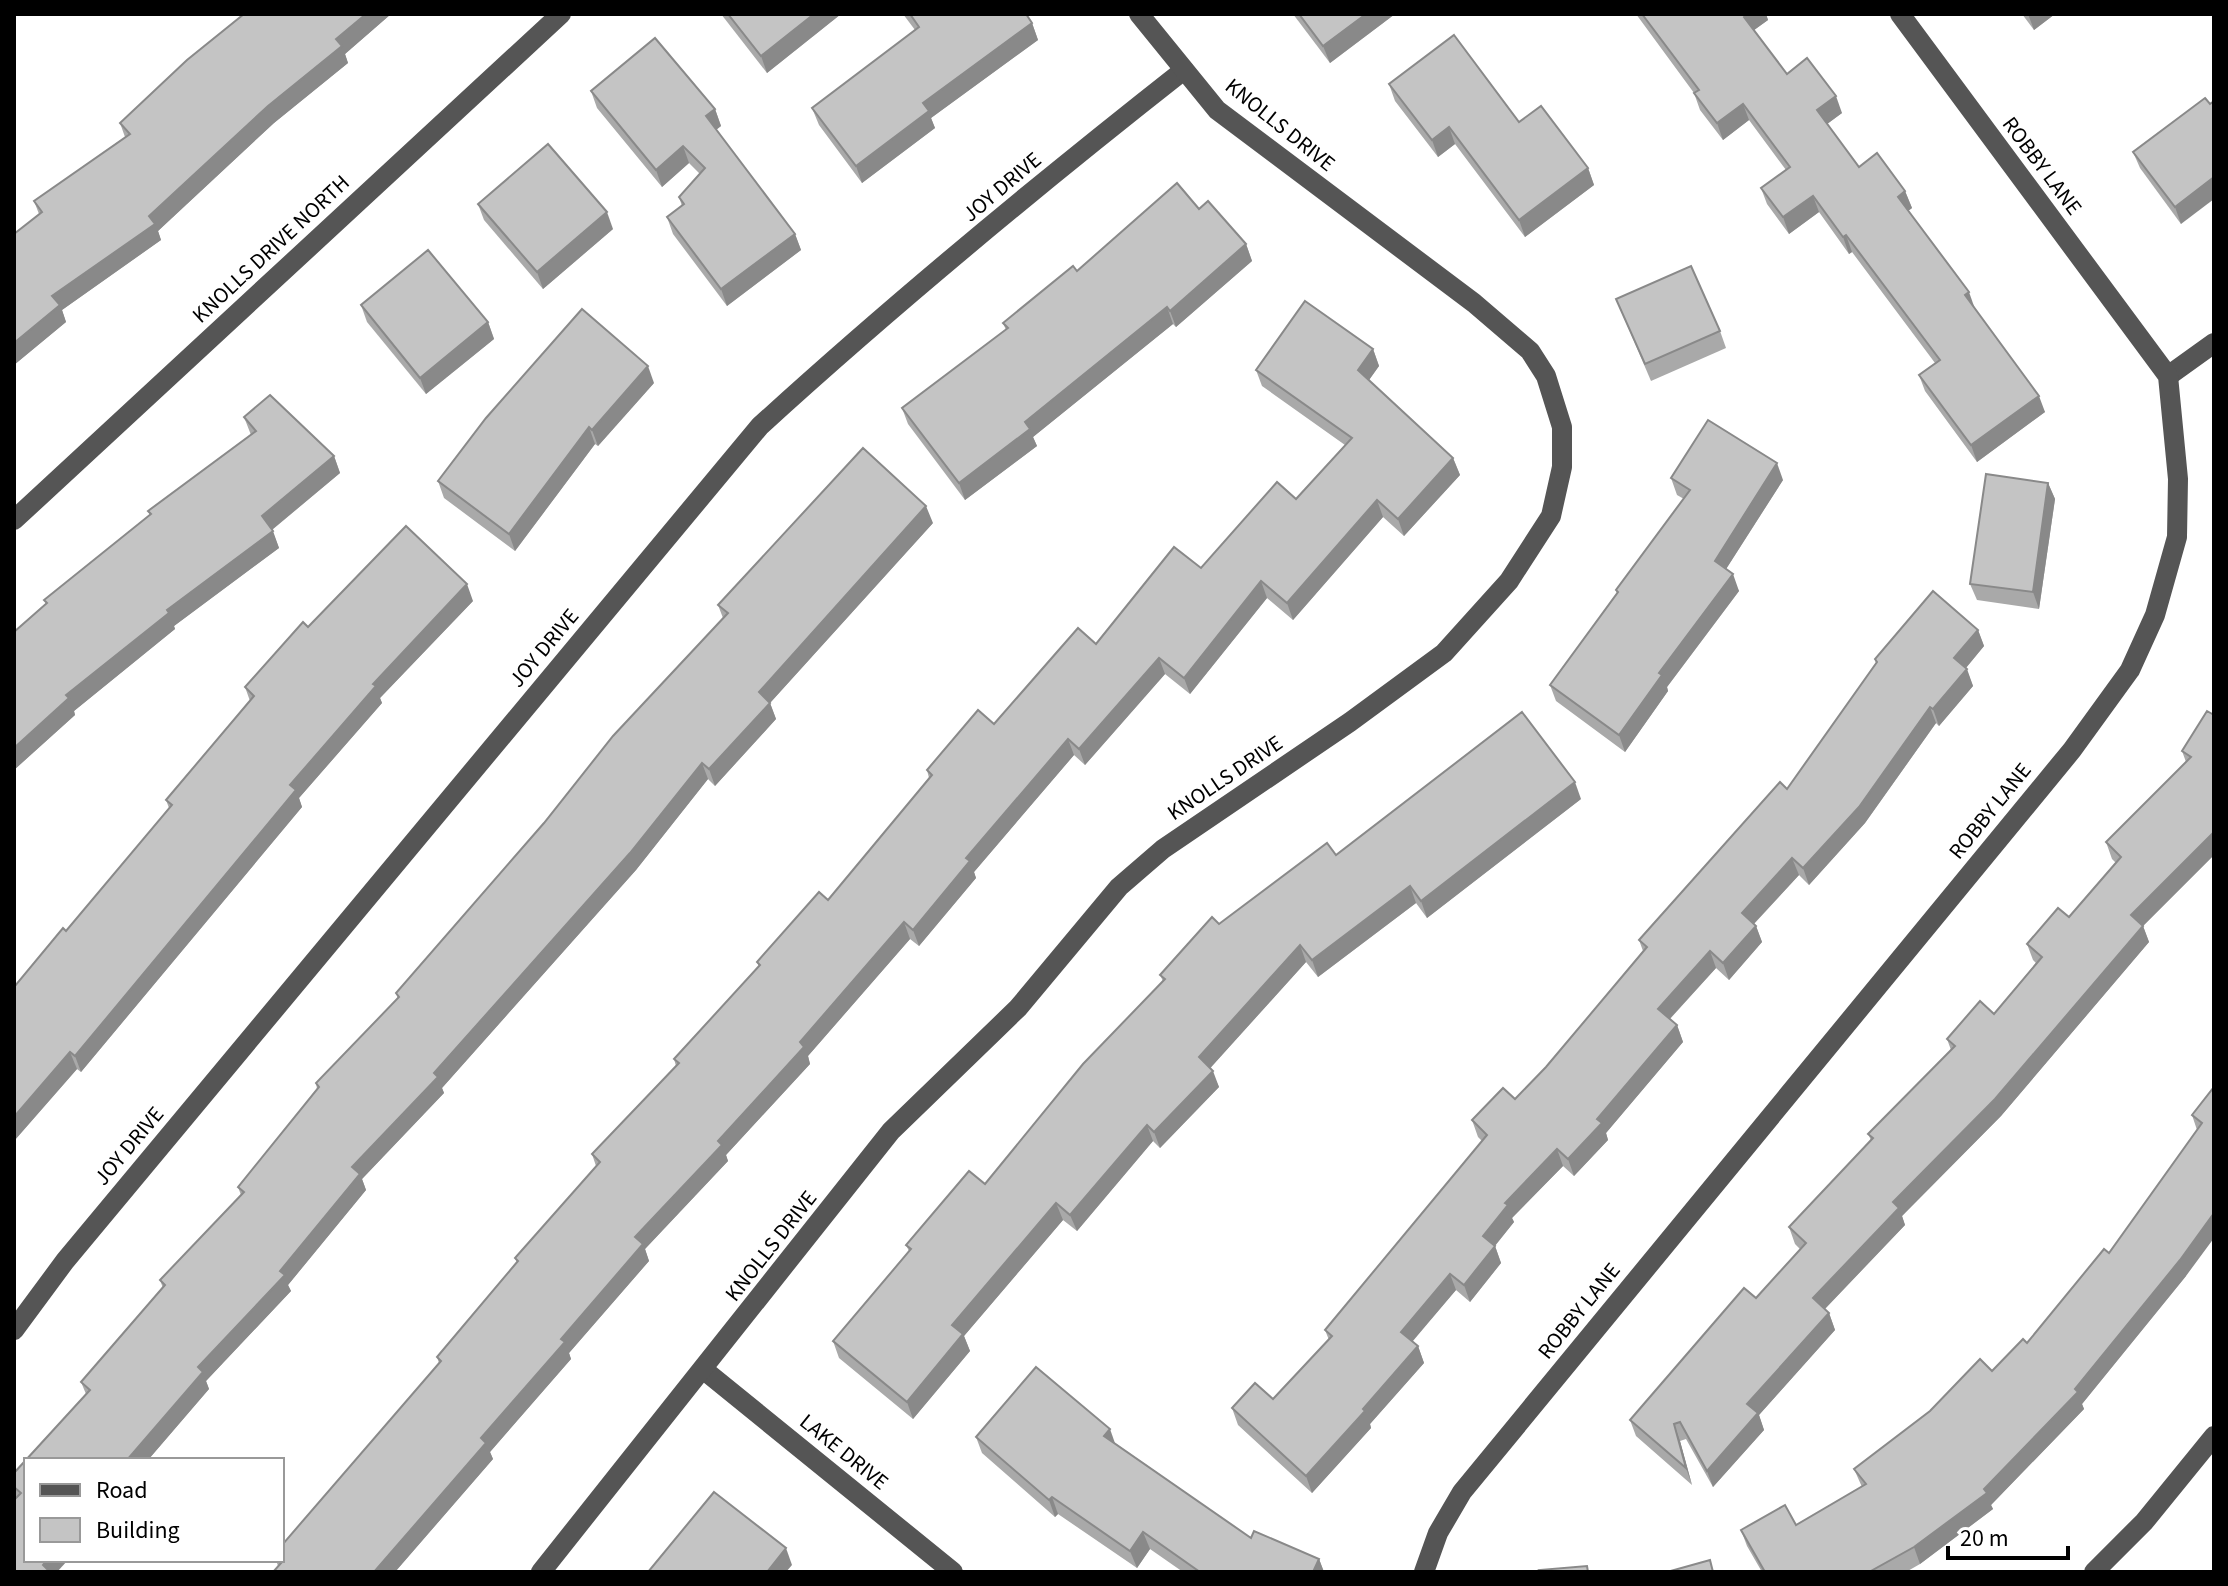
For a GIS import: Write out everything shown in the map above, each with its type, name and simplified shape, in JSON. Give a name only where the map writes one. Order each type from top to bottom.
[{"type":"street","name":"KNOLLS DRIVE NORTH","points":[[14,520],[561,14]]},
{"type":"street","points":[[1139,14],[1184,70]]},
{"type":"street","name":"ROBBY LANE","points":[[1424,1572],[1438,1533],[1462,1492],[2072,750],[2130,670],[2155,615],[2177,537],[2178,479],[2168,376],[1900,14]]},
{"type":"street","name":"JOY DRIVE","points":[[14,1330],[65,1261],[760,426],[841,352],[1104,132],[1184,70]]},
{"type":"street","name":"KNOLLS DRIVE","points":[[541,1572],[891,1131],[1018,1008],[1119,887],[1163,849],[1350,722],[1444,653],[1509,581],[1551,516],[1562,467],[1562,427],[1546,376],[1530,351],[1474,303],[1217,110],[1184,70]]},
{"type":"street","points":[[2168,376],[2214,343]]},
{"type":"street","name":"LAKE DRIVE","points":[[704,1370],[953,1572]]},
{"type":"street","points":[[2094,1572],[2144,1522],[2214,1436]]},
{"type":"building","points":[[244,14],[366,14],[336,39],[342,46],[268,106],[149,216],[155,224],[52,296],[60,305],[14,343],[14,234],[42,212],[34,201],[130,134],[120,123],[187,60]]},
{"type":"building","points":[[728,14],[814,14],[761,56]]},
{"type":"building","points":[[910,14],[1026,14],[1032,23],[923,103],[929,111],[856,166],[812,108],[919,27]]},
{"type":"building","points":[[1299,14],[1366,14],[1323,46]]},
{"type":"building","points":[[1642,14],[1747,14],[1744,17],[1787,74],[1807,58],[1836,96],[1817,110],[1859,167],[1877,153],[1905,191],[1898,197],[1969,292],[1965,295],[2039,396],[1971,445],[1919,375],[1940,360],[1846,235],[1843,237],[1813,196],[1783,217],[1761,188],[1790,167],[1743,104],[1717,123],[1694,93],[1699,90]]},
{"type":"building","points":[[1454,35],[1519,122],[1541,106],[1588,168],[1519,220],[1449,127],[1432,140],[1389,84]]},
{"type":"building","points":[[655,38],[715,109],[706,116],[795,234],[721,289],[667,217],[684,204],[679,197],[705,168],[683,146],[656,170],[591,91]]},
{"type":"building","points":[[2205,98],[2210,104],[2214,101],[2214,177],[2175,207],[2133,152]]},
{"type":"building","points":[[548,144],[607,212],[537,272],[478,204]]},
{"type":"building","points":[[1177,183],[1199,209],[1208,201],[1246,244],[1170,311],[1167,307],[1025,422],[1030,429],[959,483],[902,408],[1008,328],[1003,323],[1073,266],[1077,271]]},
{"type":"building","points":[[428,250],[488,322],[420,378],[361,305]]},
{"type":"building","points":[[1691,266],[1720,331],[1645,364],[1616,299]]},
{"type":"building","points":[[1305,301],[1373,349],[1358,370],[1453,458],[1398,519],[1377,500],[1287,603],[1261,581],[1184,678],[1159,658],[1079,749],[1068,739],[966,858],[970,861],[913,930],[904,922],[800,1042],[804,1047],[718,1141],[722,1145],[635,1237],[643,1244],[561,1339],[565,1342],[481,1438],[486,1443],[374,1572],[273,1572],[284,1562],[284,1543],[441,1361],[437,1357],[518,1261],[515,1258],[600,1162],[592,1154],[679,1063],[674,1059],[760,965],[757,962],[819,892],[828,900],[932,775],[927,770],[978,710],[994,724],[1078,628],[1096,644],[1174,547],[1201,568],[1277,482],[1296,499],[1352,438],[1256,370]]},
{"type":"building","points":[[582,309],[648,366],[592,430],[589,427],[509,534],[438,481],[486,418]]},
{"type":"building","points":[[270,395],[334,456],[262,516],[273,531],[167,610],[169,613],[66,695],[69,698],[14,748],[14,632],[47,603],[44,600],[151,514],[148,511],[256,431],[244,417]]},
{"type":"building","points":[[1708,420],[1777,463],[1715,561],[1733,574],[1659,673],[1662,675],[1619,735],[1550,685],[1690,490],[1671,478]]},
{"type":"building","points":[[863,448],[926,506],[759,692],[770,703],[709,769],[702,763],[630,853],[434,1073],[438,1077],[352,1167],[360,1174],[280,1271],[285,1275],[198,1367],[203,1372],[129,1458],[28,1458],[90,1390],[81,1382],[165,1285],[160,1280],[244,1192],[238,1187],[319,1087],[316,1083],[399,997],[396,993],[544,823],[613,736],[728,613],[718,605]]},
{"type":"building","points":[[1986,474],[2048,483],[2033,592],[1970,584]]},
{"type":"building","points":[[406,526],[467,584],[373,684],[376,686],[290,785],[296,790],[75,1056],[70,1052],[14,1117],[14,987],[63,928],[66,931],[172,805],[166,800],[254,696],[245,687],[303,622],[308,627]]},
{"type":"building","points":[[1933,591],[1978,630],[1954,658],[1967,669],[1933,709],[1930,707],[1859,807],[1803,868],[1792,858],[1742,913],[1756,926],[1723,963],[1710,951],[1658,1009],[1677,1025],[1597,1119],[1602,1123],[1568,1159],[1557,1149],[1505,1203],[1508,1205],[1483,1236],[1495,1246],[1464,1285],[1450,1274],[1401,1332],[1418,1346],[1306,1476],[1232,1408],[1255,1383],[1273,1399],[1332,1336],[1325,1330],[1487,1135],[1472,1120],[1503,1088],[1515,1099],[1546,1067],[1647,947],[1639,940],[1780,782],[1787,789],[1877,662],[1875,659]]},
{"type":"building","points":[[2207,711],[2214,715],[2214,832],[2131,915],[2143,926],[1995,1099],[1893,1202],[1899,1208],[1813,1298],[1829,1313],[1747,1404],[1758,1413],[1707,1471],[1680,1422],[1674,1424],[1686,1468],[1630,1420],[1744,1288],[1756,1298],[1806,1243],[1789,1227],[1873,1138],[1868,1134],[1955,1046],[1947,1039],[1980,1001],[1994,1014],[2042,957],[2027,944],[2058,908],[2069,917],[2121,857],[2106,842],[2191,757],[2182,751]]},
{"type":"building","points":[[1522,712],[1575,782],[1421,901],[1410,886],[1312,960],[1300,945],[1199,1057],[1213,1071],[1154,1132],[1147,1125],[1070,1215],[1056,1203],[952,1325],[963,1334],[907,1402],[833,1341],[911,1249],[906,1245],[969,1171],[985,1184],[1083,1064],[1165,979],[1160,975],[1212,917],[1219,924],[1327,843],[1336,855]]},
{"type":"building","points":[[2214,1087],[2214,1213],[2180,1260],[2075,1389],[2078,1392],[1984,1489],[1987,1493],[1914,1547],[1869,1572],[1765,1572],[1741,1530],[1785,1505],[1796,1525],[1866,1484],[1854,1469],[1930,1411],[1980,1359],[1992,1371],[2023,1339],[2027,1343],[2104,1249],[2109,1253],[2202,1123],[2192,1115]]},
{"type":"building","points":[[1036,1367],[1110,1429],[1104,1436],[1251,1538],[1254,1531],[1319,1559],[1313,1572],[1200,1572],[1143,1532],[1130,1551],[1052,1497],[1049,1500],[976,1437]]},
{"type":"building","points":[[24,1462],[24,1562],[45,1562],[43,1565],[50,1572],[14,1572],[14,1500],[21,1493],[14,1487],[14,1473]]},
{"type":"building","points":[[714,1492],[786,1548],[767,1572],[648,1572]]},
{"type":"building","points":[[1710,1560],[1713,1572],[1667,1572]]},
{"type":"building","points":[[1587,1566],[1588,1572],[1539,1570]]}]
